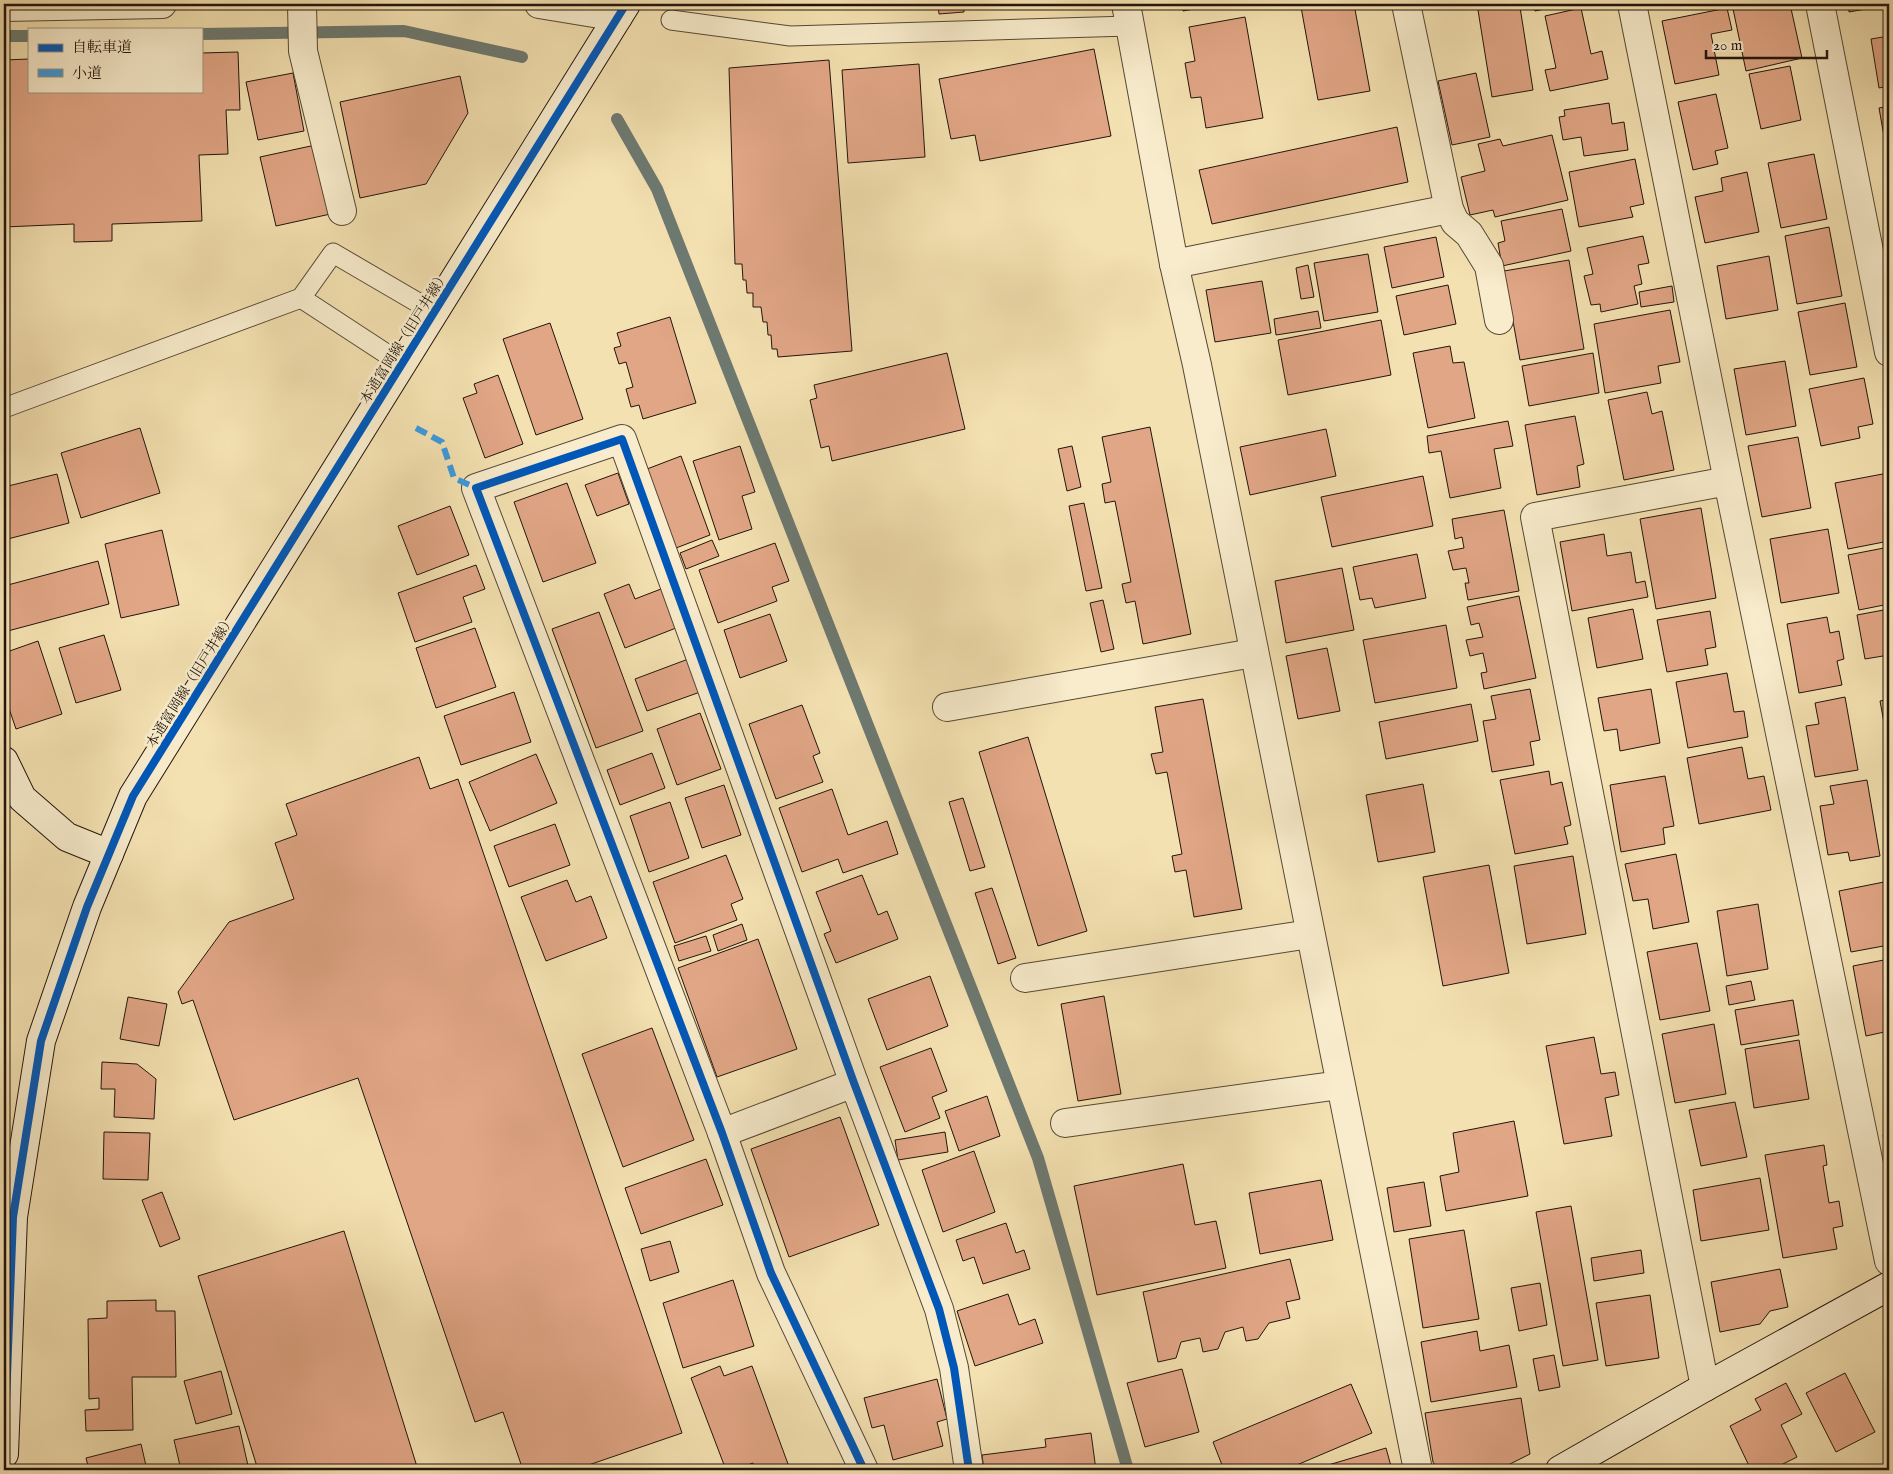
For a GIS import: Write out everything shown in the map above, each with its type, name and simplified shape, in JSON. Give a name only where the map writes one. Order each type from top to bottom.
[{"type":"street","points":[[4,6],[162,4]]},
{"type":"street","points":[[539,4],[622,10]]},
{"type":"street","points":[[1406,4],[1449,209],[1455,222],[1468,234],[1489,266],[1499,320]]},
{"type":"street","points":[[1632,4],[1889,1261]]},
{"type":"street","points":[[1820,4],[1889,352]]},
{"type":"street","points":[[302,5],[303,51],[342,211]]},
{"type":"street","name":"本通富岡線（旧戸井線）","points":[[4,1454],[13,1217],[41,1041],[88,907],[133,796],[622,10]]},
{"type":"street","points":[[1128,15],[1174,264],[1197,365],[1253,653],[1418,1470]]},
{"type":"street","points":[[1174,264],[1449,209]]},
{"type":"street","points":[[864,1470],[771,1273],[722,1133],[476,488],[622,439],[854,1083],[939,1309],[954,1368],[969,1470]]},
{"type":"street","points":[[1705,1387],[1535,517],[1728,481]]},
{"type":"street","points":[[947,708],[1253,653]]},
{"type":"street","points":[[4,761],[22,798],[67,836],[109,854]]},
{"type":"street","points":[[1024,978],[1310,934]]},
{"type":"street","points":[[722,1133],[854,1083]]},
{"type":"street","points":[[1065,1123],[1340,1085]]},
{"type":"street","points":[[1560,1470],[1705,1387],[1889,1286]]},
{"type":"lane","points":[[671,20],[790,36],[1128,15]]},
{"type":"lane","points":[[4,408],[300,298],[333,253],[434,312]]},
{"type":"lane","points":[[300,298],[402,364]]},
{"type":"building","points":[[938,4],[964,4],[964,12],[939,14]]},
{"type":"building","points":[[1182,4],[1221,4],[1183,11]]},
{"type":"building","points":[[1319,4],[1354,4],[1370,91],[1318,100],[1301,7]]},
{"type":"building","points":[[1477,4],[1509,4],[1510,9],[1520,7],[1533,90],[1492,97]]},
{"type":"building","points":[[1533,4],[1570,4],[1535,11]]},
{"type":"building","points":[[1732,4],[1790,4],[1802,58],[1746,71]]},
{"type":"building","points":[[1848,4],[1889,4],[1889,5],[1849,12]]},
{"type":"building","points":[[1581,8],[1591,54],[1602,51],[1608,79],[1550,91],[1545,70],[1556,68],[1545,16]]},
{"type":"building","points":[[1727,8],[1732,30],[1711,34],[1719,75],[1675,84],[1662,21]]},
{"type":"building","points":[[1245,17],[1263,118],[1206,128],[1201,97],[1191,98],[1185,63],[1195,61],[1189,27]]},
{"type":"building","points":[[1889,36],[1889,86],[1879,88],[1871,39]]},
{"type":"building","points":[[1094,49],[1111,136],[980,161],[975,135],[951,139],[939,79]]},
{"type":"building","points":[[238,52],[240,110],[226,110],[228,154],[199,155],[202,221],[112,224],[112,241],[74,242],[74,224],[4,227],[4,60],[28,59],[28,92],[202,92],[202,53]]},
{"type":"building","points":[[829,60],[852,351],[778,357],[777,349],[772,349],[771,335],[768,335],[767,322],[763,322],[761,307],[753,307],[753,293],[747,293],[746,280],[743,280],[742,264],[735,264],[729,68]]},
{"type":"building","points":[[919,64],[925,157],[848,163],[842,70]]},
{"type":"building","points":[[1790,66],[1801,120],[1761,129],[1749,74]]},
{"type":"building","points":[[293,73],[304,131],[258,140],[246,82]]},
{"type":"building","points":[[1476,73],[1490,137],[1452,145],[1438,81]]},
{"type":"building","points":[[460,76],[468,113],[426,184],[360,198],[340,102]]},
{"type":"building","points":[[1716,94],[1728,148],[1715,151],[1718,164],[1693,170],[1678,102]]},
{"type":"building","points":[[1609,103],[1612,124],[1624,122],[1628,150],[1584,156],[1581,137],[1563,140],[1559,117],[1565,116],[1564,110]]},
{"type":"building","points":[[1889,106],[1889,159],[1888,159],[1879,108]]},
{"type":"building","points":[[1397,127],[1408,182],[1212,224],[1199,170]]},
{"type":"building","points":[[1552,135],[1568,200],[1495,217],[1493,210],[1470,215],[1461,177],[1485,171],[1478,144],[1500,139],[1503,146]]},
{"type":"building","points":[[320,144],[335,213],[276,226],[260,157]]},
{"type":"building","points":[[1814,154],[1827,219],[1781,228],[1768,163]]},
{"type":"building","points":[[1635,159],[1644,204],[1630,207],[1633,217],[1579,227],[1569,172]]},
{"type":"building","points":[[1747,172],[1759,232],[1705,243],[1695,197],[1723,191],[1721,178]]},
{"type":"building","points":[[1562,209],[1571,251],[1502,266],[1498,243],[1505,241],[1501,221]]},
{"type":"building","points":[[1829,227],[1842,296],[1797,304],[1785,236]]},
{"type":"building","points":[[1643,236],[1649,263],[1638,265],[1642,284],[1634,286],[1638,304],[1601,312],[1600,304],[1591,305],[1584,276],[1593,274],[1587,248]]},
{"type":"building","points":[[1436,237],[1444,277],[1392,288],[1384,247]]},
{"type":"building","points":[[1368,254],[1378,312],[1324,321],[1314,263]]},
{"type":"building","points":[[1769,256],[1778,310],[1726,319],[1717,266]]},
{"type":"building","points":[[1569,260],[1584,349],[1520,360],[1504,271]]},
{"type":"building","points":[[1308,265],[1314,297],[1301,299],[1296,268]]},
{"type":"building","points":[[1262,281],[1271,333],[1215,342],[1206,290]]},
{"type":"building","points":[[1448,285],[1456,324],[1404,335],[1396,296]]},
{"type":"building","points":[[1672,286],[1674,302],[1641,307],[1639,292]]},
{"type":"building","points":[[1845,303],[1857,367],[1810,375],[1798,312]]},
{"type":"building","points":[[1670,310],[1680,362],[1658,366],[1661,383],[1605,393],[1594,324]]},
{"type":"building","points":[[1318,311],[1321,328],[1276,335],[1274,319]]},
{"type":"building","points":[[670,317],[696,403],[643,419],[639,405],[631,407],[626,389],[633,387],[626,362],[619,364],[614,348],[621,346],[617,333]]},
{"type":"building","points":[[1381,320],[1391,375],[1288,395],[1278,340]]},
{"type":"building","points":[[550,323],[583,419],[536,435],[503,339]]},
{"type":"building","points":[[1450,346],[1453,363],[1464,362],[1475,418],[1428,428],[1413,353]]},
{"type":"building","points":[[947,353],[965,429],[832,461],[829,446],[821,448],[810,400],[817,398],[814,385]]},
{"type":"building","points":[[1593,353],[1599,393],[1529,406],[1522,366]]},
{"type":"building","points":[[1785,361],[1796,426],[1746,435],[1734,369]]},
{"type":"building","points":[[498,375],[523,444],[485,458],[463,398],[477,393],[474,384]]},
{"type":"building","points":[[1864,378],[1873,424],[1858,427],[1860,438],[1821,446],[1809,389]]},
{"type":"building","points":[[1647,392],[1652,414],[1662,411],[1674,470],[1624,480],[1608,400]]},
{"type":"building","points":[[1575,416],[1584,464],[1577,466],[1580,487],[1537,495],[1525,425]]},
{"type":"building","points":[[1508,421],[1513,446],[1494,449],[1501,488],[1450,498],[1441,451],[1429,453],[1427,436]]},
{"type":"building","points":[[1150,427],[1191,634],[1143,644],[1135,601],[1126,603],[1122,584],[1131,582],[1115,501],[1105,503],[1102,484],[1111,482],[1102,437]]},
{"type":"building","points":[[140,428],[160,493],[81,518],[61,453]]},
{"type":"building","points":[[1326,429],[1336,476],[1250,495],[1240,447]]},
{"type":"building","points":[[1798,437],[1811,508],[1762,517],[1748,446]]},
{"type":"building","points":[[740,446],[755,492],[742,496],[752,529],[719,540],[693,461]]},
{"type":"building","points":[[1072,446],[1081,487],[1067,491],[1058,449]]},
{"type":"building","points":[[681,456],[710,535],[676,548],[647,469]]},
{"type":"building","points":[[618,473],[629,504],[597,516],[585,485]]},
{"type":"building","points":[[1888,473],[1889,541],[1848,549],[1835,483]]},
{"type":"building","points":[[57,474],[69,523],[4,540],[4,487]]},
{"type":"building","points":[[1423,476],[1433,526],[1332,547],[1321,497]]},
{"type":"building","points":[[567,483],[596,563],[543,582],[514,502]]},
{"type":"building","points":[[1084,503],[1102,588],[1086,591],[1069,506]]},
{"type":"building","points":[[450,506],[469,555],[417,575],[398,526]]},
{"type":"building","points":[[1701,508],[1716,598],[1656,609],[1640,519]]},
{"type":"building","points":[[1504,510],[1519,591],[1468,600],[1465,583],[1469,583],[1466,568],[1453,570],[1448,551],[1464,548],[1462,537],[1455,539],[1452,519]]},
{"type":"building","points":[[1828,529],[1839,593],[1781,603],[1770,539]]},
{"type":"building","points":[[162,530],[179,605],[121,618],[105,544]]},
{"type":"building","points":[[1604,534],[1607,556],[1631,552],[1636,583],[1645,581],[1648,597],[1572,611],[1560,542]]},
{"type":"building","points":[[712,540],[719,556],[686,569],[680,553]]},
{"type":"building","points":[[775,543],[789,581],[772,587],[777,601],[718,623],[699,570]]},
{"type":"building","points":[[1889,547],[1889,604],[1859,610],[1848,555]]},
{"type":"building","points":[[1417,554],[1426,598],[1375,608],[1372,598],[1360,600],[1353,567]]},
{"type":"building","points":[[98,561],[109,604],[4,632],[4,586]]},
{"type":"building","points":[[476,565],[485,589],[463,597],[472,622],[415,642],[398,593]]},
{"type":"building","points":[[1342,568],[1354,630],[1286,643],[1275,581]]},
{"type":"building","points":[[629,584],[635,599],[661,589],[676,628],[625,648],[604,594]]},
{"type":"building","points":[[1519,596],[1536,678],[1484,689],[1481,673],[1487,672],[1483,653],[1470,656],[1466,640],[1483,637],[1479,623],[1471,625],[1467,607]]},
{"type":"building","points":[[1103,600],[1114,649],[1101,652],[1090,603]]},
{"type":"building","points":[[1633,609],[1643,659],[1597,668],[1588,618]]},
{"type":"building","points":[[1889,609],[1889,655],[1865,659],[1857,615]]},
{"type":"building","points":[[1710,611],[1716,647],[1705,649],[1708,665],[1667,672],[1657,620]]},
{"type":"building","points":[[599,612],[643,731],[596,748],[552,629]]},
{"type":"building","points":[[770,614],[787,661],[740,678],[724,630]]},
{"type":"building","points":[[1827,617],[1830,633],[1839,631],[1844,659],[1837,661],[1842,685],[1799,693],[1787,624]]},
{"type":"building","points":[[1446,625],[1457,688],[1375,703],[1363,640]]},
{"type":"building","points":[[475,628],[496,687],[436,708],[416,648]]},
{"type":"building","points":[[104,635],[121,690],[76,703],[59,648]]},
{"type":"building","points":[[38,641],[62,714],[16,729],[4,694],[4,653]]},
{"type":"building","points":[[1327,648],[1340,711],[1298,719],[1286,656]]},
{"type":"building","points":[[691,658],[703,691],[647,711],[635,679]]},
{"type":"building","points":[[1727,673],[1734,712],[1744,711],[1748,737],[1688,748],[1676,682]]},
{"type":"building","points":[[1530,689],[1540,740],[1530,742],[1534,765],[1492,772],[1483,721],[1496,719],[1491,696]]},
{"type":"building","points":[[1651,689],[1660,743],[1620,751],[1617,729],[1604,731],[1598,698]]},
{"type":"building","points":[[514,692],[531,742],[461,765],[444,716]]},
{"type":"building","points":[[1845,697],[1858,770],[1815,777],[1806,726],[1819,724],[1815,703]]},
{"type":"building","points":[[1203,699],[1242,909],[1194,917],[1186,870],[1175,872],[1172,856],[1182,854],[1167,772],[1156,774],[1151,754],[1163,752],[1155,707]]},
{"type":"building","points":[[1889,699],[1889,750],[1880,701]]},
{"type":"building","points":[[1471,704],[1478,741],[1386,759],[1379,722]]},
{"type":"building","points":[[802,705],[820,753],[813,756],[823,782],[776,799],[749,724]]},
{"type":"building","points":[[700,713],[721,769],[677,785],[657,729]]},
{"type":"building","points":[[1028,737],[1087,931],[1038,946],[979,752]]},
{"type":"building","points":[[1742,747],[1748,779],[1764,776],[1771,810],[1699,824],[1687,758]]},
{"type":"building","points":[[652,753],[665,788],[620,805],[607,770]]},
{"type":"building","points":[[536,754],[557,803],[490,831],[469,782]]},
{"type":"building","points":[[419,757],[430,789],[458,779],[682,1433],[574,1470],[523,1470],[503,1412],[475,1422],[358,1078],[234,1120],[193,1000],[182,1004],[178,992],[229,922],[294,899],[275,843],[297,835],[286,804]]},
{"type":"building","points":[[1549,771],[1551,785],[1562,782],[1571,825],[1564,827],[1568,844],[1515,854],[1500,780]]},
{"type":"building","points":[[1665,776],[1674,826],[1663,828],[1665,844],[1621,852],[1610,785]]},
{"type":"building","points":[[1867,780],[1880,856],[1850,861],[1848,852],[1828,855],[1820,806],[1834,804],[1830,786]]},
{"type":"building","points":[[1423,784],[1435,852],[1378,862],[1366,795]]},
{"type":"building","points":[[724,785],[741,835],[702,848],[685,798]]},
{"type":"building","points":[[832,789],[848,835],[887,821],[898,854],[843,873],[838,859],[802,872],[779,808]]},
{"type":"building","points":[[963,798],[985,867],[970,871],[949,802]]},
{"type":"building","points":[[670,802],[689,858],[649,872],[630,816]]},
{"type":"building","points":[[555,824],[570,865],[509,887],[494,846]]},
{"type":"building","points":[[1676,854],[1689,922],[1653,929],[1648,899],[1633,901],[1625,864]]},
{"type":"building","points":[[726,855],[743,899],[731,904],[737,920],[675,943],[653,882]]},
{"type":"building","points":[[1573,856],[1586,934],[1527,944],[1514,866]]},
{"type":"building","points":[[1489,865],[1509,973],[1443,986],[1423,877]]},
{"type":"building","points":[[862,875],[878,915],[887,911],[898,939],[836,963],[824,934],[831,931],[816,892]]},
{"type":"building","points":[[567,880],[576,902],[591,896],[607,938],[546,961],[521,897]]},
{"type":"building","points":[[1884,882],[1889,908],[1889,945],[1851,952],[1839,891]]},
{"type":"building","points":[[992,888],[1016,958],[998,964],[975,893]]},
{"type":"building","points":[[1758,904],[1768,969],[1727,976],[1717,911]]},
{"type":"building","points":[[742,924],[747,940],[718,951],[713,935]]},
{"type":"building","points":[[706,936],[711,951],[679,961],[674,946]]},
{"type":"building","points":[[758,939],[797,1049],[717,1077],[678,968]]},
{"type":"building","points":[[1697,943],[1710,1011],[1660,1020],[1647,952]]},
{"type":"building","points":[[1889,959],[1889,1031],[1866,1036],[1853,966]]},
{"type":"building","points":[[930,976],[948,1026],[887,1050],[868,999]]},
{"type":"building","points":[[1751,981],[1755,1000],[1729,1005],[1726,986]]},
{"type":"building","points":[[1104,996],[1121,1094],[1078,1101],[1061,1004]]},
{"type":"building","points":[[128,997],[167,1004],[159,1046],[120,1039]]},
{"type":"building","points":[[1793,1000],[1799,1035],[1741,1045],[1735,1010]]},
{"type":"building","points":[[1714,1024],[1726,1094],[1675,1103],[1662,1034]]},
{"type":"building","points":[[652,1028],[694,1140],[623,1167],[582,1054]]},
{"type":"building","points":[[1594,1037],[1601,1074],[1615,1072],[1619,1095],[1605,1098],[1612,1136],[1564,1144],[1546,1046]]},
{"type":"building","points":[[1799,1040],[1809,1099],[1754,1108],[1745,1049]]},
{"type":"building","points":[[931,1048],[947,1091],[932,1097],[940,1118],[905,1132],[880,1067]]},
{"type":"building","points":[[102,1062],[137,1064],[156,1079],[154,1119],[114,1117],[115,1089],[101,1089]]},
{"type":"building","points":[[987,1096],[1000,1136],[959,1151],[945,1111]]},
{"type":"building","points":[[1735,1102],[1747,1157],[1701,1166],[1689,1110]]},
{"type":"building","points":[[840,1117],[879,1225],[789,1257],[751,1149]]},
{"type":"building","points":[[1514,1121],[1528,1196],[1446,1211],[1440,1176],[1459,1172],[1453,1133]]},
{"type":"building","points":[[104,1132],[150,1133],[148,1180],[103,1179]]},
{"type":"building","points":[[945,1132],[948,1152],[898,1160],[895,1140]]},
{"type":"building","points":[[1889,1134],[1889,1169],[1883,1135]]},
{"type":"building","points":[[1824,1145],[1827,1165],[1823,1166],[1829,1203],[1839,1201],[1843,1226],[1833,1228],[1837,1249],[1783,1258],[1765,1155]]},
{"type":"building","points":[[974,1151],[995,1212],[943,1232],[922,1170]]},
{"type":"building","points":[[706,1159],[723,1205],[641,1234],[625,1188]]},
{"type":"building","points":[[1183,1164],[1195,1225],[1216,1221],[1226,1268],[1097,1295],[1074,1186]]},
{"type":"building","points":[[1760,1178],[1769,1230],[1701,1241],[1693,1190]]},
{"type":"building","points":[[1321,1180],[1333,1240],[1260,1254],[1249,1193]]},
{"type":"building","points":[[1424,1182],[1431,1226],[1394,1232],[1387,1188]]},
{"type":"building","points":[[162,1192],[180,1239],[160,1247],[142,1200]]},
{"type":"building","points":[[1571,1206],[1598,1360],[1563,1366],[1536,1212]]},
{"type":"building","points":[[1006,1223],[1016,1253],[1024,1250],[1030,1269],[983,1284],[974,1257],[963,1261],[956,1240]]},
{"type":"building","points":[[1464,1230],[1479,1319],[1423,1328],[1409,1239]]},
{"type":"building","points":[[344,1231],[418,1470],[258,1470],[198,1276]]},
{"type":"building","points":[[670,1241],[679,1272],[650,1281],[641,1249]]},
{"type":"building","points":[[1641,1250],[1644,1273],[1594,1281],[1591,1258]]},
{"type":"building","points":[[1290,1259],[1300,1299],[1286,1302],[1290,1318],[1269,1323],[1258,1339],[1246,1341],[1243,1327],[1225,1332],[1218,1349],[1203,1352],[1200,1338],[1181,1342],[1176,1358],[1158,1362],[1143,1292]]},
{"type":"building","points":[[1780,1269],[1788,1307],[1770,1311],[1760,1324],[1720,1332],[1711,1282]]},
{"type":"building","points":[[733,1280],[754,1346],[683,1368],[663,1303]]},
{"type":"building","points":[[1540,1283],[1547,1325],[1519,1331],[1511,1288]]},
{"type":"building","points":[[1008,1294],[1019,1325],[1035,1319],[1043,1343],[975,1366],[957,1311]]},
{"type":"building","points":[[1650,1295],[1659,1358],[1606,1366],[1596,1303]]},
{"type":"building","points":[[156,1300],[156,1311],[175,1311],[176,1377],[132,1377],[133,1430],[86,1431],[85,1410],[99,1409],[99,1398],[89,1399],[88,1319],[107,1318],[107,1301]]},
{"type":"building","points":[[1477,1331],[1480,1351],[1509,1345],[1517,1387],[1431,1402],[1421,1342]]},
{"type":"building","points":[[1554,1355],[1560,1387],[1539,1391],[1533,1359]]},
{"type":"building","points":[[720,1366],[724,1376],[752,1366],[788,1464],[772,1470],[756,1470],[753,1463],[734,1470],[726,1470],[691,1378]]},
{"type":"building","points":[[1182,1369],[1199,1432],[1145,1447],[1127,1383]]},
{"type":"building","points":[[221,1371],[232,1414],[196,1424],[184,1381]]},
{"type":"building","points":[[1845,1373],[1875,1432],[1836,1452],[1806,1393]]},
{"type":"building","points":[[937,1379],[947,1419],[937,1422],[943,1446],[893,1460],[884,1425],[872,1428],[864,1398]]},
{"type":"building","points":[[1786,1383],[1802,1414],[1781,1425],[1797,1457],[1771,1470],[1751,1470],[1730,1426],[1761,1410],[1755,1399]]},
{"type":"building","points":[[1351,1384],[1372,1433],[1285,1470],[1224,1470],[1213,1442]]},
{"type":"building","points":[[1521,1398],[1530,1454],[1498,1470],[1438,1470],[1433,1462],[1425,1413]]},
{"type":"building","points":[[239,1426],[249,1470],[181,1470],[174,1440]]},
{"type":"building","points":[[1091,1433],[1096,1470],[984,1470],[982,1455],[1046,1447],[1045,1439]]},
{"type":"building","points":[[141,1444],[147,1470],[89,1470],[86,1458]]},
{"type":"building","points":[[1386,1448],[1392,1470],[1319,1470],[1318,1468]]},
{"type":"waterway","points":[[202,34],[404,31],[522,57]]},
{"type":"waterway","points":[[4,36],[28,36]]},
{"type":"waterway","points":[[617,119],[657,189],[1038,1158],[1128,1470]]},
{"type":"marked path","points":[[416,428],[442,442],[454,478],[476,488]]},
{"type":"cycle path","points":[[4,1454],[13,1217],[41,1041],[87,907],[133,796],[626,4]]},
{"type":"cycle path","points":[[864,1470],[771,1273],[722,1133],[476,488],[622,439],[854,1083],[939,1309],[954,1368],[969,1470]]}]
